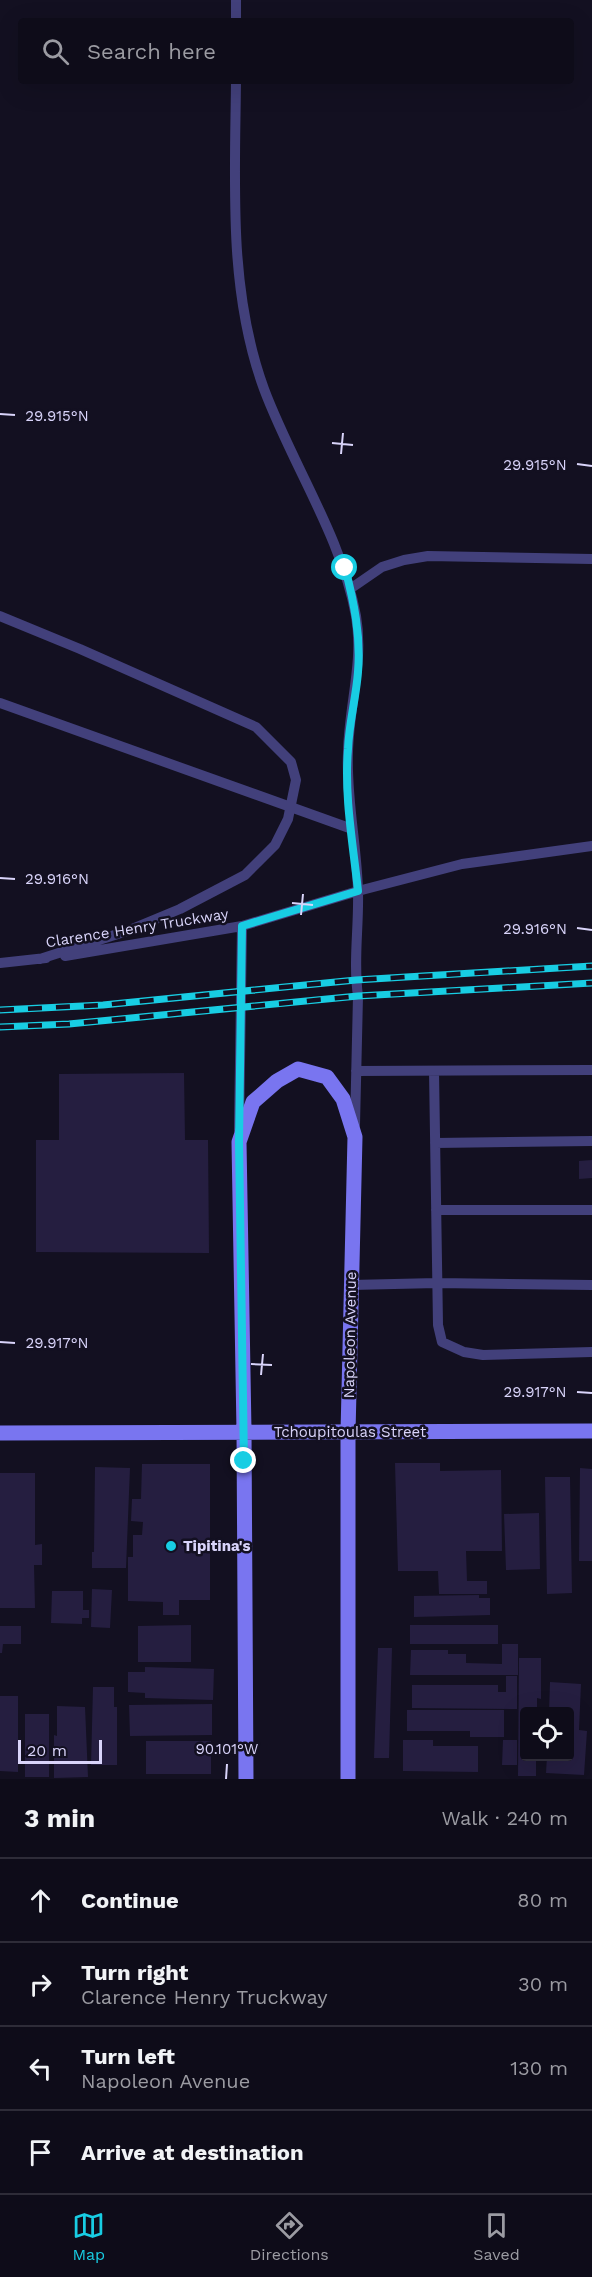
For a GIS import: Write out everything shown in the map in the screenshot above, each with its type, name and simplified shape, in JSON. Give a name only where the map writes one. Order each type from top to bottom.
[{"type":"street","points":[[246,1779],[244,1431],[239,1142],[253,1102],[277,1081],[298,1069],[327,1077],[343,1099],[355,1137]]},
{"type":"street","name":"Napoleon Avenue","points":[[348,1779],[348,1433],[355,1137]]},
{"type":"street","name":"Tchoupitoulas Street","points":[[0,1433],[592,1431]]},
{"type":"lane","points":[[236,0],[236,18]]},
{"type":"lane","name":"Napoleon Avenue","points":[[236,84],[237,256],[252,347],[263,387],[282,434],[345,568],[359,646],[348,749],[347,794],[358,891],[355,1137]]},
{"type":"lane","points":[[350,589],[382,567],[428,556],[592,559]]},
{"type":"lane","points":[[0,616],[256,727],[291,762],[296,780],[288,819],[275,845],[245,875],[180,909],[127,931],[40,959]]},
{"type":"lane","points":[[0,703],[352,829]]},
{"type":"lane","name":"Clarence Henry Truckway","points":[[0,963],[87,954],[242,926],[358,891],[462,864],[592,846]]},
{"type":"lane","points":[[239,1142],[242,926]]},
{"type":"lane","points":[[356,1071],[592,1070]]},
{"type":"lane","points":[[434,1071],[438,1325],[442,1342],[483,1355],[592,1352]]},
{"type":"lane","points":[[435,1143],[592,1141]]},
{"type":"lane","points":[[436,1210],[592,1210]]},
{"type":"lane","points":[[351,1285],[437,1283],[592,1285]]},
{"type":"building","points":[[184,1073],[185,1140],[208,1140],[209,1253],[36,1252],[36,1140],[59,1140],[59,1074]]},
{"type":"building","points":[[592,1160],[592,1178],[579,1179],[579,1161]]},
{"type":"building","points":[[395,1463],[440,1463],[440,1471],[501,1470],[502,1551],[466,1551],[467,1581],[487,1581],[487,1594],[439,1594],[438,1571],[398,1571]]},
{"type":"building","name":"Tipitina's","points":[[142,1464],[210,1464],[210,1600],[179,1600],[179,1615],[163,1615],[163,1602],[128,1601],[128,1557],[133,1557],[133,1535],[142,1535],[143,1522],[131,1521],[132,1499],[141,1499]]},
{"type":"building","points":[[95,1467],[130,1468],[126,1568],[92,1568]]},
{"type":"building","points":[[580,1468],[592,1469],[592,1561],[579,1561]]},
{"type":"building","points":[[0,1473],[35,1473],[35,1545],[42,1544],[42,1565],[34,1565],[35,1608],[0,1608]]},
{"type":"building","points":[[545,1477],[570,1477],[572,1593],[547,1594]]},
{"type":"building","points":[[539,1513],[540,1569],[506,1570],[504,1514]]},
{"type":"building","points":[[92,1589],[112,1590],[110,1628],[91,1627]]},
{"type":"building","points":[[52,1591],[83,1591],[83,1610],[89,1610],[89,1618],[82,1618],[82,1624],[51,1623]]},
{"type":"building","points":[[479,1595],[479,1598],[490,1598],[490,1615],[414,1617],[414,1596]]},
{"type":"building","points":[[191,1625],[191,1662],[138,1662],[138,1626]]},
{"type":"building","points":[[410,1625],[498,1625],[498,1644],[410,1644]]},
{"type":"building","points":[[0,1626],[21,1626],[21,1644],[3,1644],[2,1653],[0,1653]]},
{"type":"building","points":[[502,1644],[518,1644],[518,1675],[410,1675],[411,1650],[448,1650],[448,1654],[466,1654],[466,1663],[502,1664]]},
{"type":"building","points":[[378,1648],[392,1648],[389,1758],[374,1758]]},
{"type":"building","points":[[519,1658],[541,1658],[541,1699],[537,1698],[537,1707],[520,1707],[520,1761],[536,1761],[536,1776],[518,1776]]},
{"type":"building","points":[[145,1667],[214,1669],[213,1700],[145,1698],[145,1693],[128,1692],[128,1672],[145,1672]]},
{"type":"building","points":[[506,1676],[517,1676],[517,1709],[412,1708],[412,1685],[498,1685],[498,1692],[506,1692]]},
{"type":"building","points":[[550,1682],[581,1684],[579,1730],[587,1731],[584,1775],[546,1773],[547,1761],[574,1761],[574,1707],[549,1707]]},
{"type":"building","points":[[93,1687],[114,1687],[114,1707],[117,1707],[117,1765],[91,1765]]},
{"type":"building","points":[[0,1696],[18,1696],[18,1772],[0,1771]]},
{"type":"building","points":[[212,1704],[212,1735],[130,1736],[129,1705]]},
{"type":"building","points":[[57,1706],[85,1707],[88,1777],[54,1778]]},
{"type":"building","points":[[407,1710],[504,1710],[504,1737],[470,1737],[470,1731],[407,1731]]},
{"type":"building","points":[[25,1714],[49,1714],[49,1777],[25,1777]]},
{"type":"building","points":[[403,1740],[433,1740],[433,1746],[478,1746],[478,1772],[403,1771]]},
{"type":"building","points":[[503,1740],[517,1740],[517,1765],[502,1765]]},
{"type":"building","points":[[146,1741],[211,1741],[211,1774],[146,1774]]},
{"type":"railway","points":[[0,1010],[103,1005],[356,980],[592,966]]},
{"type":"railway","points":[[0,1027],[69,1024],[358,996],[592,983]]},
{"type":"place","name":"Tipitina's","points":[[171,1546]]},
{"type":"route","points":[[244,1461],[239,1142],[242,926],[358,891],[347,794],[348,749],[359,646],[356,619],[345,568]]}]
